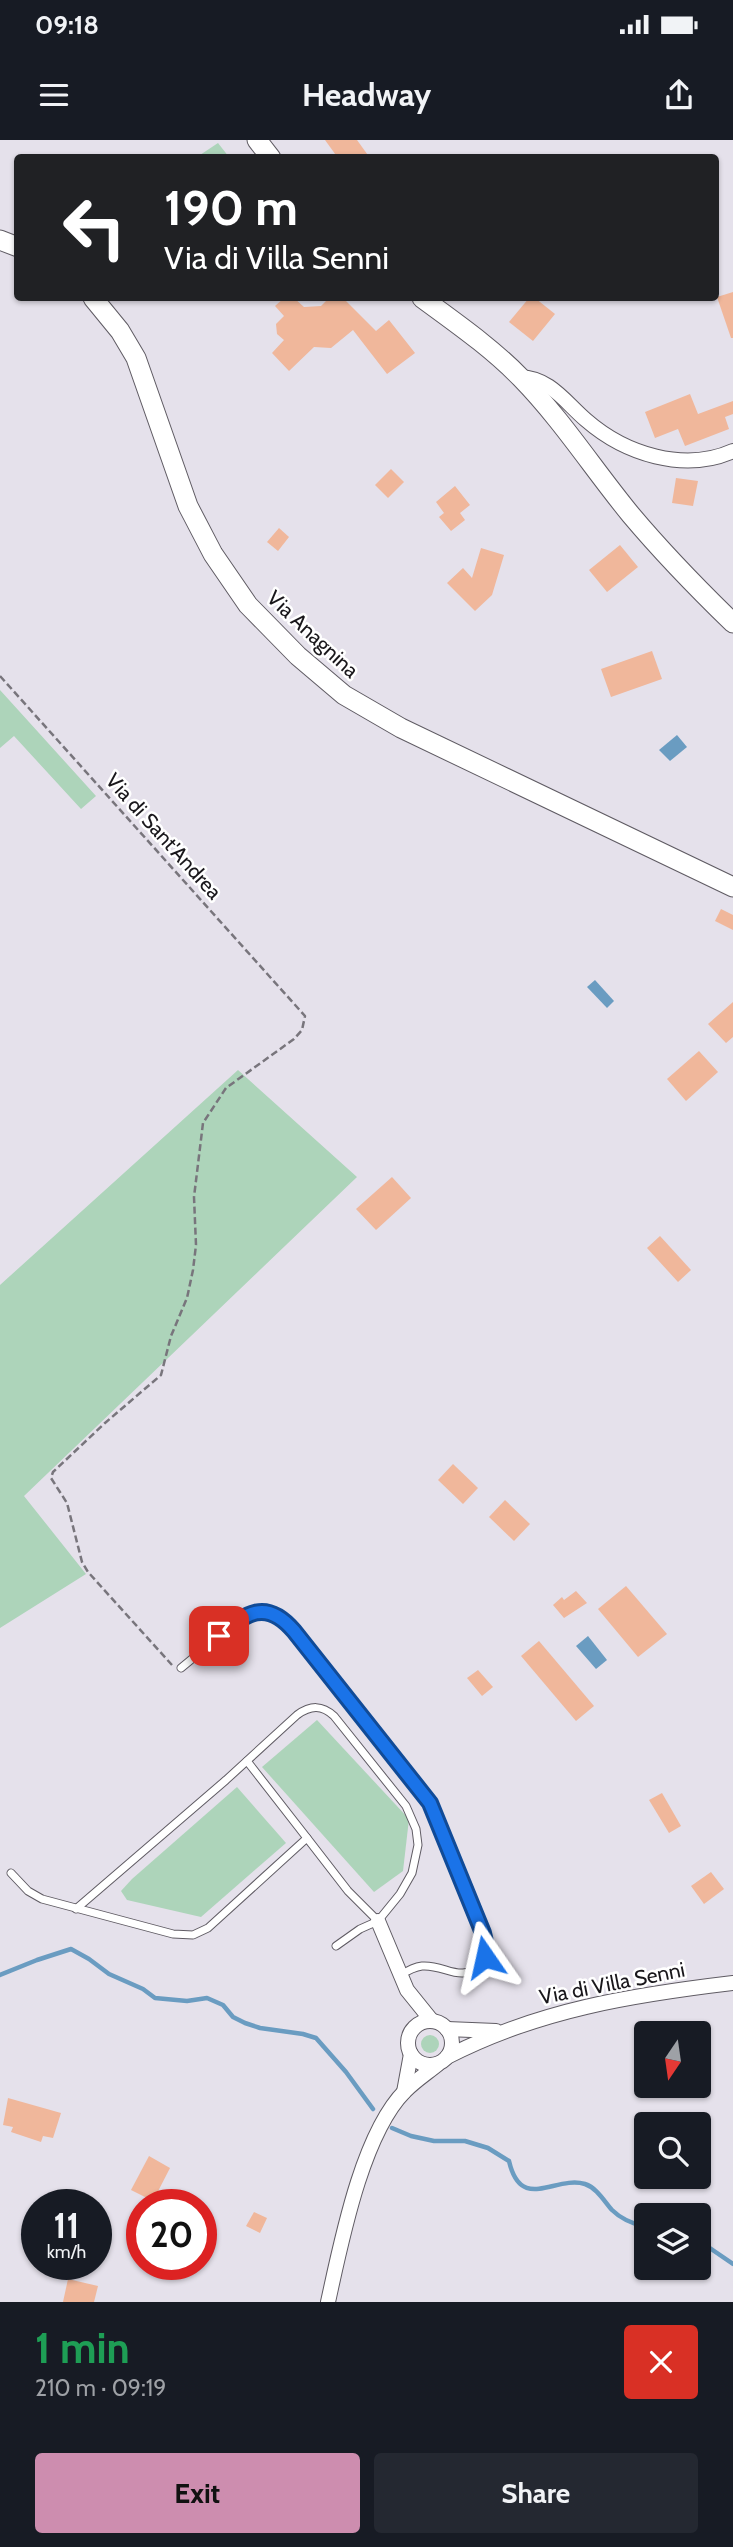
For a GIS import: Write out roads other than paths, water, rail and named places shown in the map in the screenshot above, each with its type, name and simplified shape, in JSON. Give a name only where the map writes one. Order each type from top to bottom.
[{"type":"main road","points":[[257,140],[268,154]]},
{"type":"main road","name":"Via Anagnina","points":[[95,301],[120,331],[136,358],[188,506],[216,561],[248,605],[309,667],[354,701],[401,728],[733,887]]},
{"type":"main road","points":[[426,301],[520,377],[570,435],[638,523],[691,582],[733,623]]},
{"type":"street","points":[[520,377],[542,381],[596,428],[646,453],[693,461],[715,458],[733,451]]},
{"type":"street","points":[[378,1921],[400,1976],[411,1996],[432,2021]]},
{"type":"street","name":"Via di Villa Senni","points":[[328,2302],[370,2148],[390,2111],[404,2092],[443,2061],[501,2032],[575,2009],[733,1983]]},
{"type":"street","name":"Via di Villa Senni","points":[[404,2092],[411,2054],[408,2041],[414,2028],[411,1996]]},
{"type":"street","points":[[414,2028],[425,2021],[432,2021]]},
{"type":"street","name":"Via di Villa Senni","points":[[432,2021],[447,2029],[501,2032]]},
{"type":"street","points":[[411,2054],[420,2063],[443,2061],[452,2046],[451,2034],[447,2029]]},
{"type":"lane","points":[[181,1668],[244,1616],[261,1612],[282,1618],[422,1791],[441,1826],[483,1933],[487,1950],[483,1963],[467,1973],[451,1973],[421,1966],[400,1976]]},
{"type":"lane","points":[[76,1909],[298,1715],[308,1708],[319,1707],[334,1716],[401,1800],[410,1813],[418,1845],[412,1873],[400,1894],[378,1921],[360,1929],[336,1946]]},
{"type":"lane","points":[[247,1760],[348,1891],[378,1921]]},
{"type":"lane","points":[[11,1873],[35,1896],[173,1934],[198,1934],[208,1928],[307,1838]]},
{"type":"water","points":[[677,735],[687,747],[670,761],[659,750]]},
{"type":"water","points":[[595,980],[614,1001],[607,1008],[587,987]]},
{"type":"water","points":[[588,1636],[607,1660],[596,1669],[576,1646]]},
{"type":"waterway","points":[[0,1975],[71,1949],[109,1974],[143,1989],[155,1998],[187,2001],[207,1998],[223,2005],[233,2017],[245,2023],[316,2038],[346,2072],[373,2109]]},
{"type":"waterway","points":[[392,2128],[434,2141],[465,2141],[488,2148],[509,2161],[514,2177],[530,2189],[585,2184],[597,2192],[612,2210],[634,2224]]},
{"type":"waterway","points":[[711,2249],[733,2264]]}]
